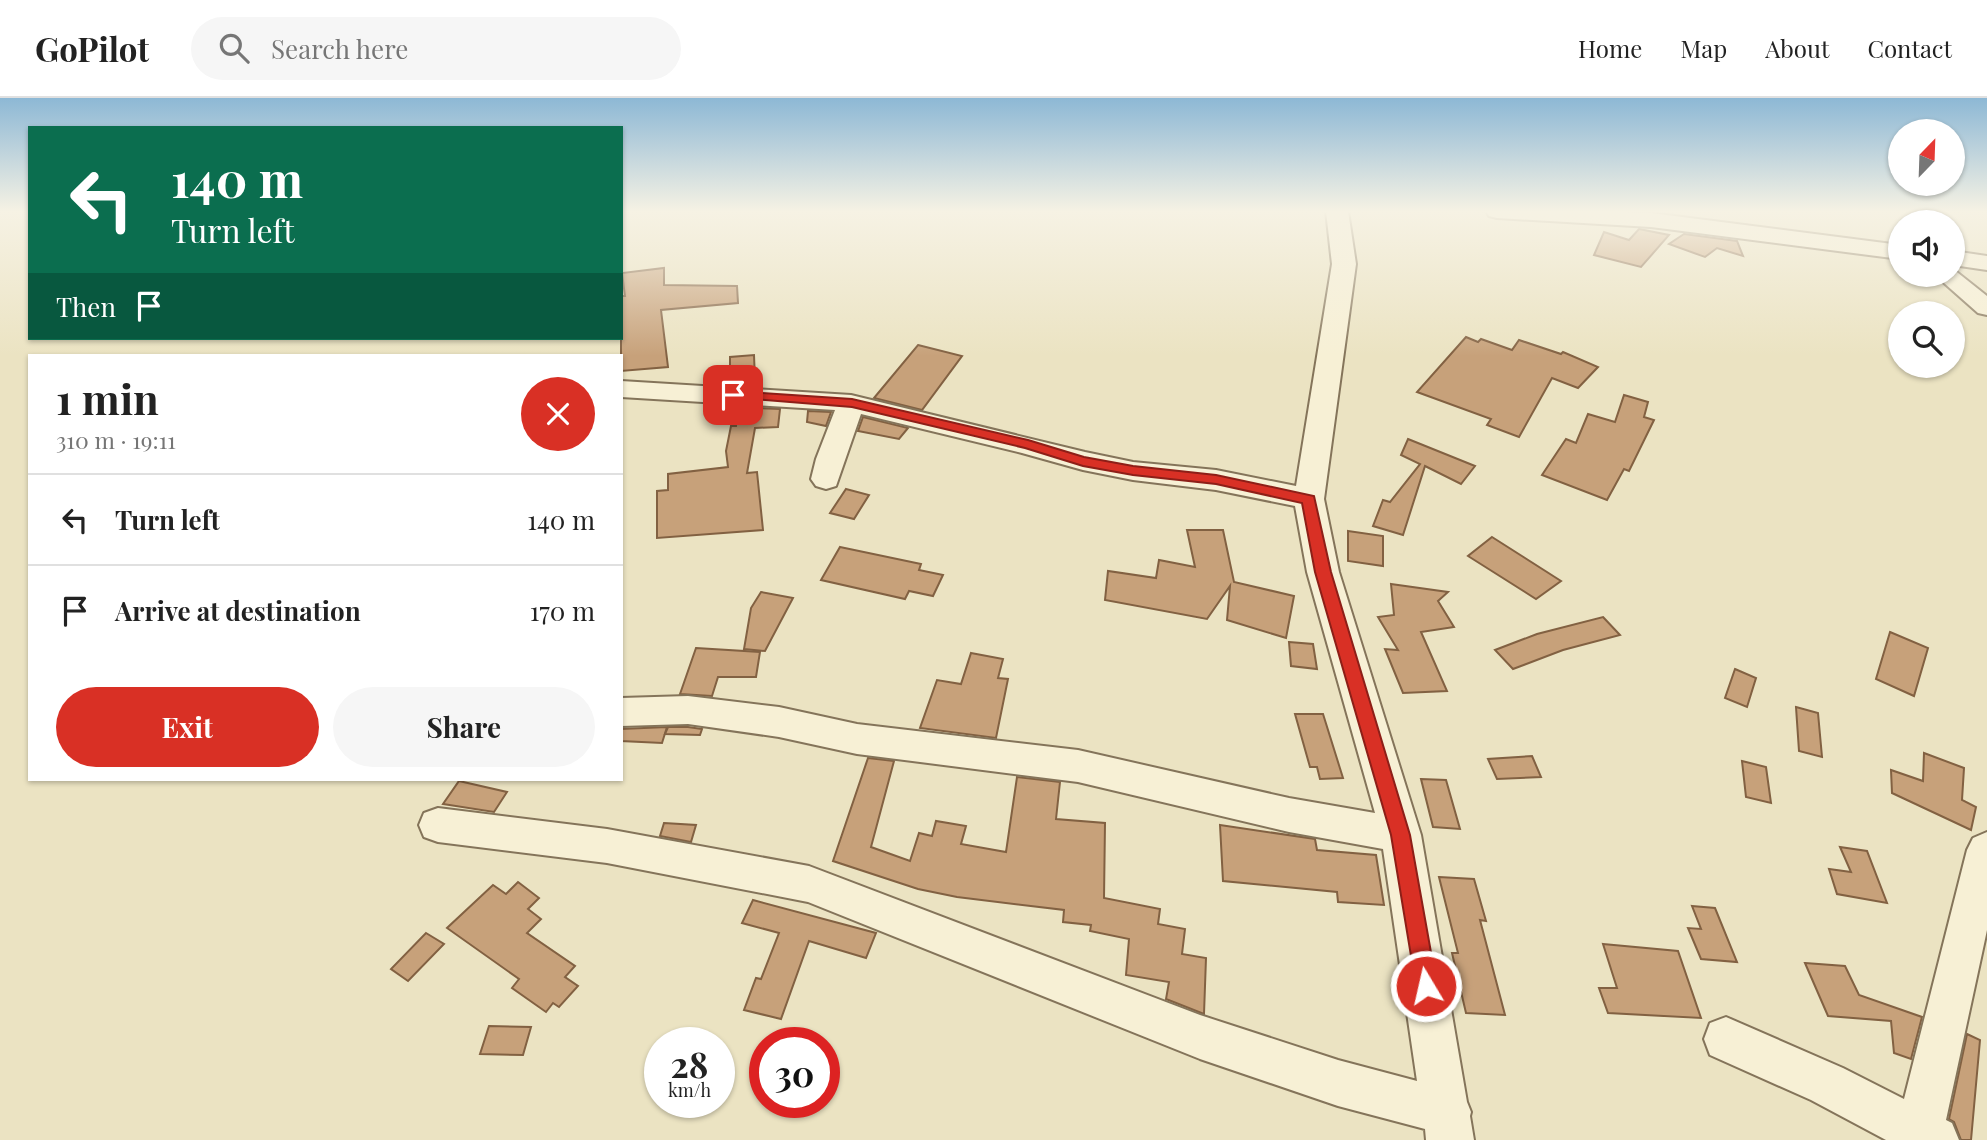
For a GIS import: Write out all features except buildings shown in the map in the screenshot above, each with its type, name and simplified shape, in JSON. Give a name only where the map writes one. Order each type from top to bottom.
[{"type":"street","points":[[1343,260],[1309,499],[1323,572],[1401,835],[1449,1126]]},
{"type":"street","points":[[1967,260],[1987,262]]},
{"type":"street","points":[[1962,287],[1987,308]]},
{"type":"street","points":[[623,389],[852,403],[1028,445],[1083,461],[1133,471],[1216,480],[1309,499]]},
{"type":"street","points":[[826,479],[830,459],[852,403]]},
{"type":"street","points":[[623,712],[688,710],[779,722],[857,739],[1078,766],[1289,815],[1401,835]]},
{"type":"street","points":[[438,825],[607,846],[809,884],[1200,1037],[1338,1083],[1449,1126]]},
{"type":"street","points":[[1726,1039],[1827,1084],[1928,1136],[1965,934],[1987,850]]},
{"type":"route","points":[[733,395],[852,403],[1028,445],[1083,461],[1133,471],[1216,480],[1309,499],[1323,572],[1401,835],[1426,986]]}]
